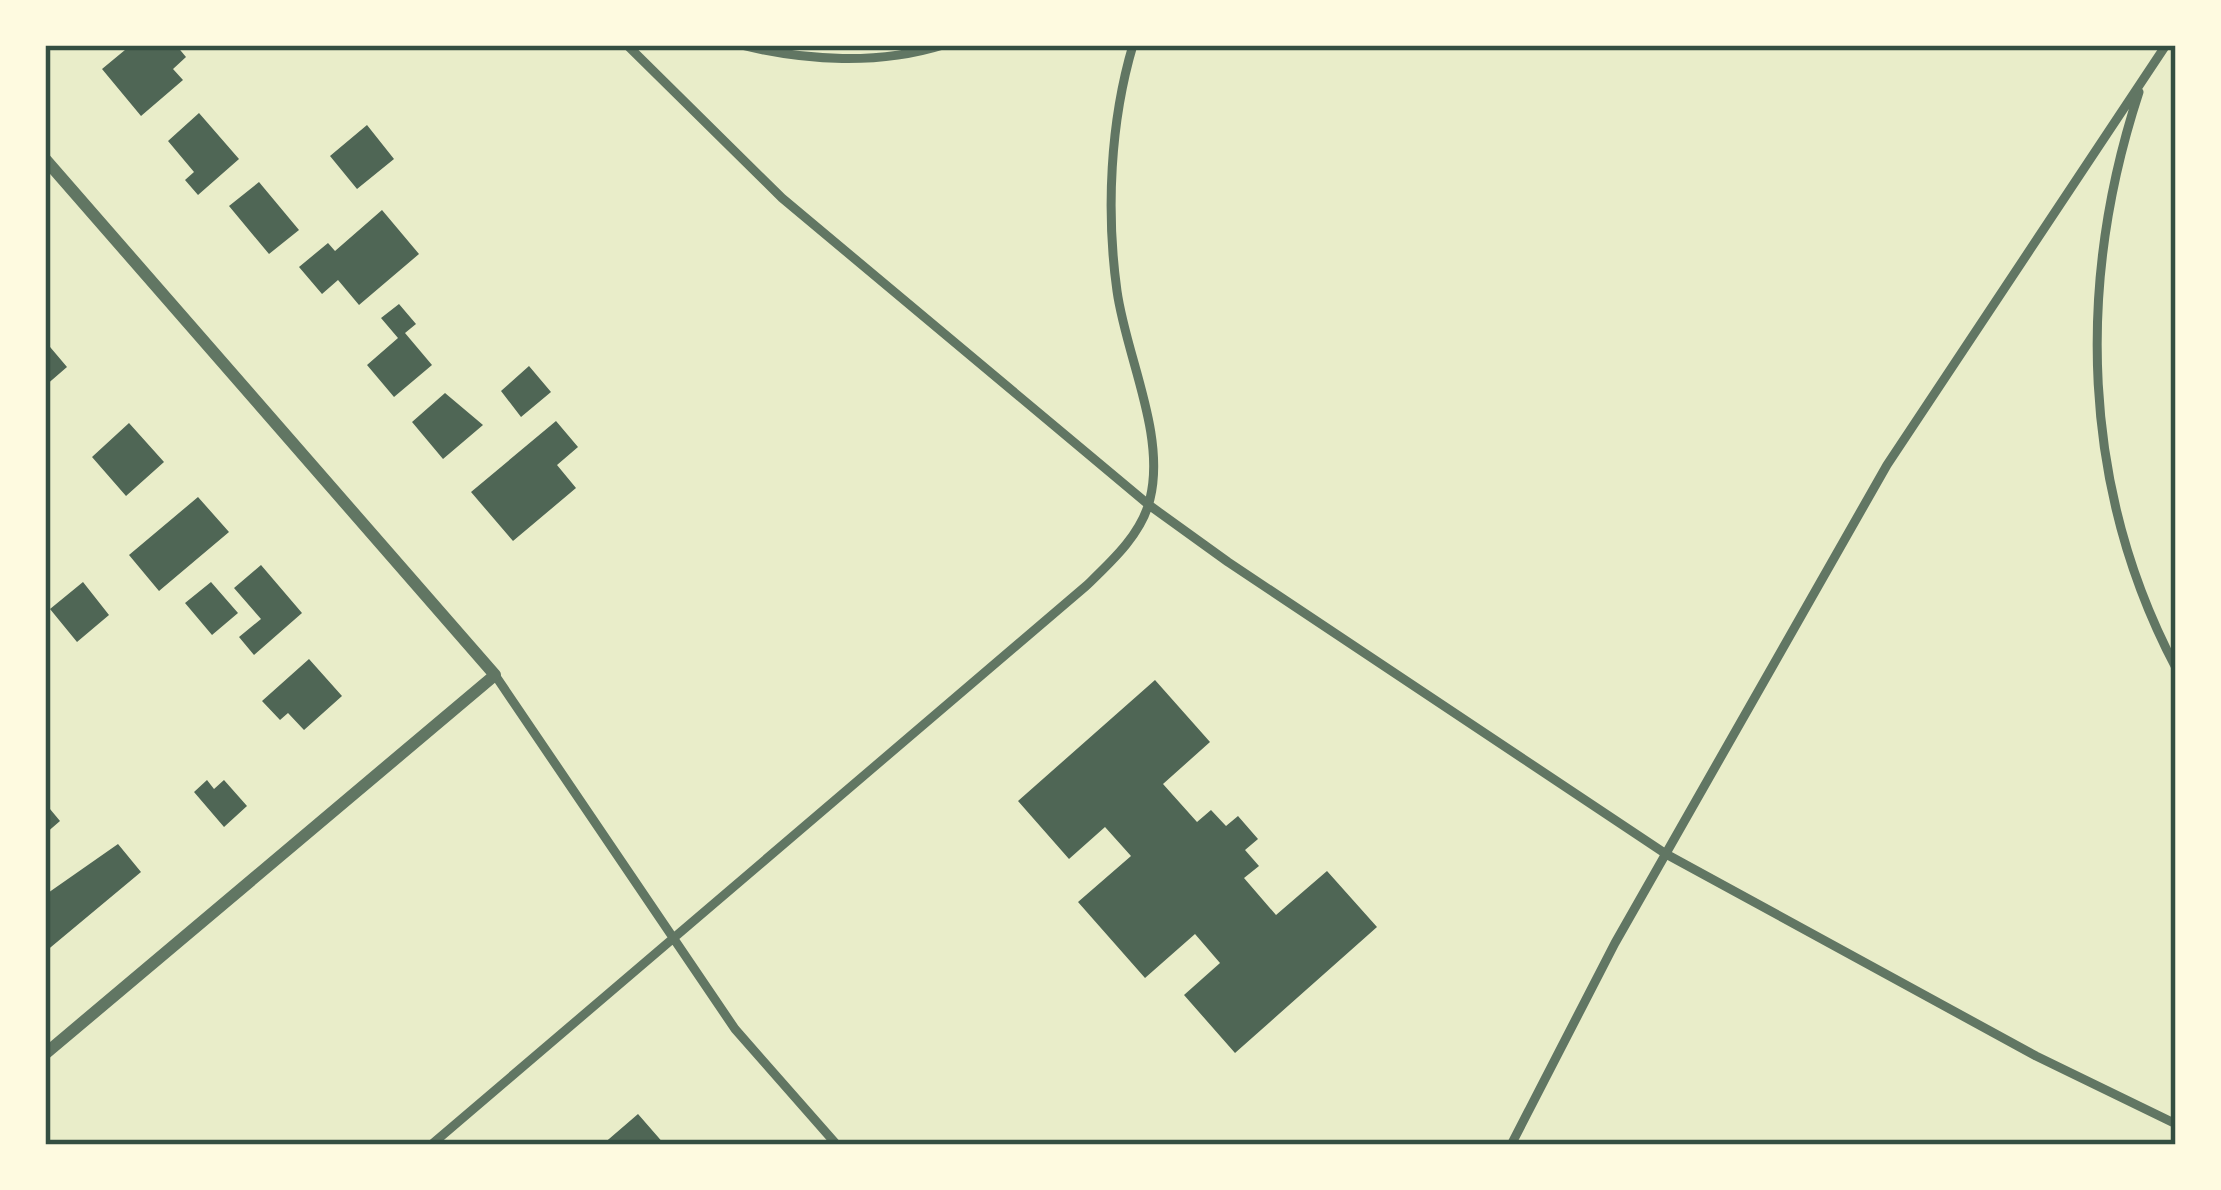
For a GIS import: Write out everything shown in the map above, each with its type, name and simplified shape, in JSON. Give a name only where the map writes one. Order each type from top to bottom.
[{"type":"street","points":[[45,159],[495,675],[45,1054]]},
{"type":"lane","points":[[627,45],[782,198],[1149,506],[1666,854],[2016,1045],[2176,1124]]},
{"type":"lane","points":[[741,45],[823,57],[878,58],[943,45]]},
{"type":"lane","points":[[431,1145],[1086,586],[1126,544],[1149,506],[1153,471],[1117,292],[1113,236],[1112,174],[1133,45]]},
{"type":"lane","points":[[1511,1145],[1666,854],[1887,465],[2166,45]]},
{"type":"lane","points":[[2144,77],[2115,166],[2109,212],[2098,346],[2099,431],[2120,530],[2142,597],[2176,668]]},
{"type":"lane","points":[[495,675],[735,1029],[837,1145]]},
{"type":"building","points":[[131,45],[176,45],[186,57],[173,69],[183,80],[141,116],[102,69]]},
{"type":"building","points":[[199,113],[239,159],[198,195],[185,180],[194,172],[168,141]]},
{"type":"building","points":[[367,125],[394,159],[357,189],[330,156]]},
{"type":"building","points":[[259,182],[299,230],[269,254],[229,206]]},
{"type":"building","points":[[382,210],[419,254],[359,305],[338,280],[322,294],[299,267],[328,243],[335,251]]},
{"type":"building","points":[[399,304],[416,324],[405,333],[432,365],[394,397],[367,365],[398,338],[381,318]]},
{"type":"building","points":[[45,341],[67,367],[45,386]]},
{"type":"building","points":[[529,366],[551,392],[521,417],[501,391]]},
{"type":"building","points":[[445,393],[483,425],[443,459],[412,422]]},
{"type":"building","points":[[556,421],[578,447],[557,465],[576,488],[513,541],[471,492]]},
{"type":"building","points":[[129,423],[164,462],[126,496],[92,457]]},
{"type":"building","points":[[198,497],[229,532],[159,591],[129,555]]},
{"type":"building","points":[[261,565],[302,613],[254,655],[239,637],[261,619],[234,588]]},
{"type":"building","points":[[83,582],[109,615],[77,642],[50,609]]},
{"type":"building","points":[[211,582],[238,613],[212,635],[185,603]]},
{"type":"building","points":[[309,659],[342,696],[304,730],[288,713],[280,720],[262,701]]},
{"type":"building","points":[[1155,680],[1210,742],[1163,784],[1197,822],[1211,810],[1226,826],[1238,816],[1258,839],[1245,850],[1259,866],[1244,878],[1276,915],[1327,871],[1377,927],[1235,1053],[1184,995],[1220,963],[1195,934],[1145,978],[1078,902],[1131,856],[1105,827],[1069,859],[1018,801]]},
{"type":"building","points":[[207,780],[214,789],[224,780],[247,806],[224,827],[194,792]]},
{"type":"building","points":[[45,803],[60,821],[45,834]]},
{"type":"building","points":[[118,844],[141,872],[45,952],[45,895]]},
{"type":"building","points":[[638,1114],[665,1145],[602,1145]]}]
